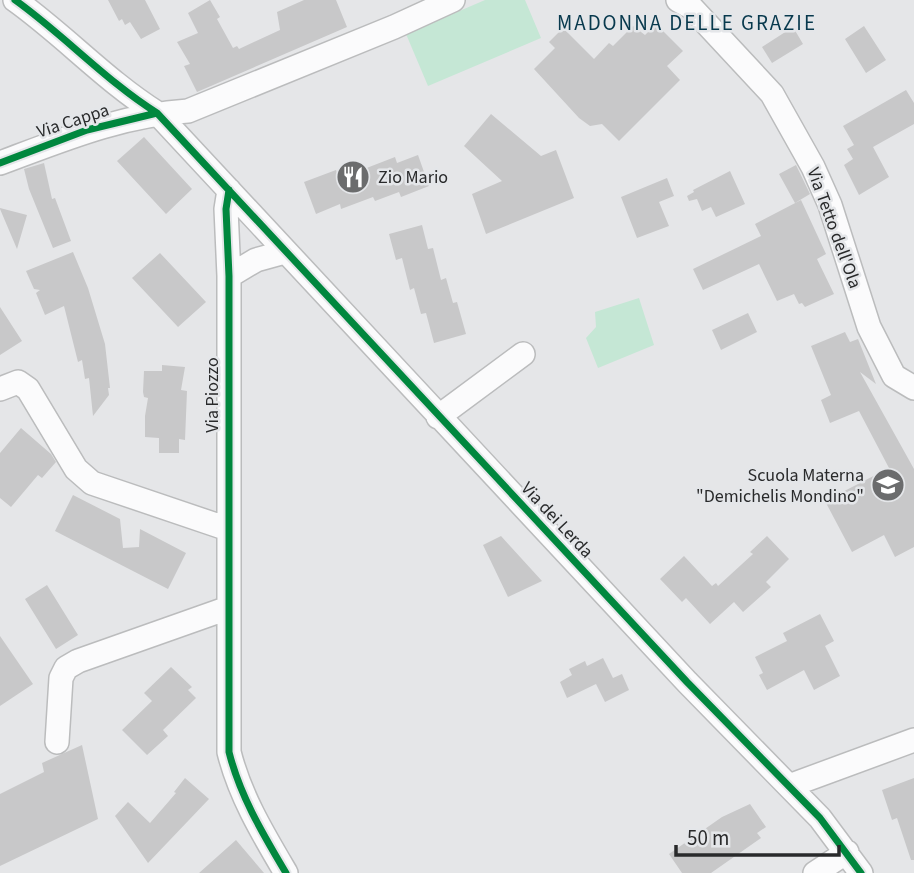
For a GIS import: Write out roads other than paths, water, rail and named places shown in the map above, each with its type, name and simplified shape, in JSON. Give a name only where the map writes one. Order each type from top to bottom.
[{"type":"street","points":[[15,0],[157,113],[229,190]]},
{"type":"street","name":"Via Cappa","points":[[0,163],[87,130],[157,113],[188,111],[394,27],[453,0]]},
{"type":"street","name":"Via Tetto dell'Ola","points":[[690,3],[772,94],[813,167],[830,205],[869,327],[894,376],[914,388]]},
{"type":"street","name":"Via dei Lerda","points":[[229,190],[438,417],[687,682],[789,786],[847,852],[861,873]]},
{"type":"street","name":"Via Piozzo","points":[[229,190],[226,209],[229,276],[229,752],[235,777],[253,817],[286,873]]},
{"type":"street","points":[[229,276],[256,260],[285,252]]},
{"type":"street","points":[[438,417],[523,354]]},
{"type":"street","points":[[0,389],[18,382],[28,389],[76,469],[92,483],[228,529]]},
{"type":"street","points":[[57,742],[61,678],[66,668],[78,661],[228,608]]},
{"type":"street","points":[[789,786],[914,740]]},
{"type":"street","points":[[815,873],[847,852]]},
{"type":"place","name":"Zio Mario","points":[[353,177]]},
{"type":"place","name":"Scuola Materna \"Demichelis Mondino\"","points":[[888,485]]},
{"type":"district","name":"MADONNA DELLE GRAZIE","points":[[687,23]]}]
